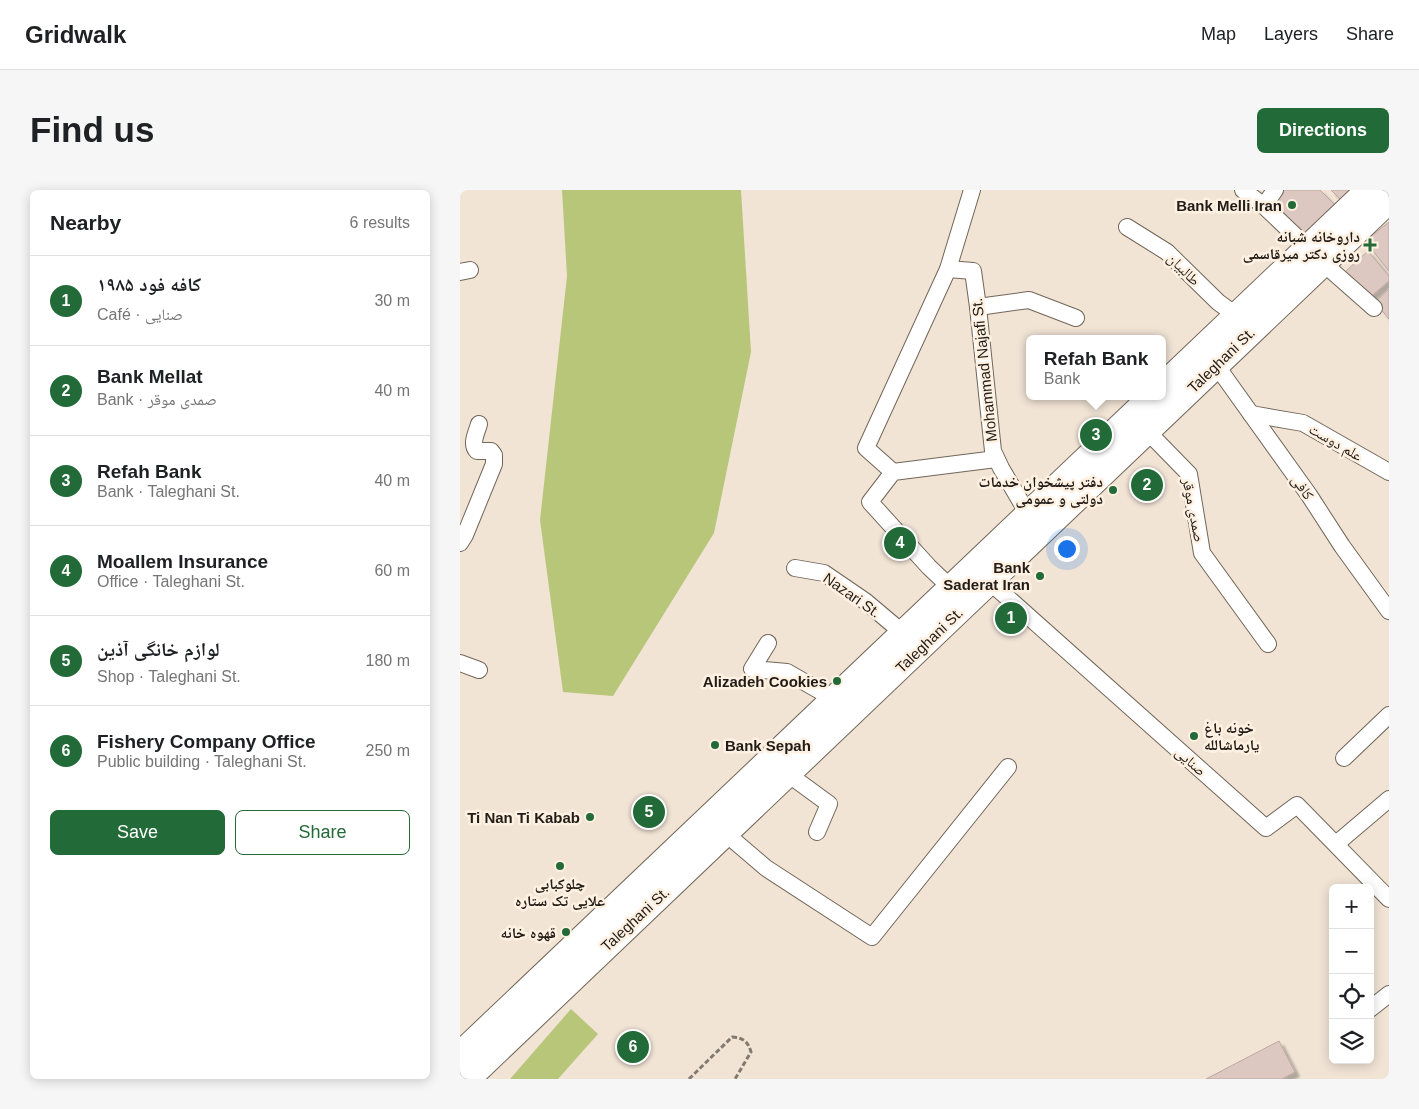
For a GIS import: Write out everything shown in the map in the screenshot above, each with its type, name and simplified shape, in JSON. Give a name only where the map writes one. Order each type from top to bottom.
[{"type":"main road","name":"Taleghani St.","points":[[467,1079],[788,774],[982,574],[1147,431],[1216,365],[1315,256],[1368,190]]},
{"type":"main road","name":"Taleghani St.","points":[[1166,383],[1237,316],[1389,200]]},
{"type":"main road","name":"Taleghani St.","points":[[460,1055],[951,588],[982,574],[1028,514],[1149,400]]},
{"type":"street","points":[[893,472],[866,448],[948,269],[972,190]]},
{"type":"street","points":[[1243,190],[1264,206],[1315,256],[1374,308]]},
{"type":"street","points":[[1264,206],[1275,190]]},
{"type":"street","name":"طالبیان","points":[[1127,227],[1167,252],[1218,302],[1237,316]]},
{"type":"street","name":"Mohammad Najafi St.","points":[[948,269],[973,271],[993,451],[1028,514]]},
{"type":"street","points":[[978,307],[1029,300],[1076,318]]},
{"type":"street","name":"کافی","points":[[1216,365],[1389,611]]},
{"type":"street","name":"علم دوست","points":[[1251,414],[1303,423],[1389,472]]},
{"type":"street","points":[[460,543],[494,464],[494,455],[491,451],[477,451],[474,448],[479,424]]},
{"type":"street","name":"صمدی موقر","points":[[1147,431],[1189,474],[1202,553],[1268,644]]},
{"type":"street","points":[[951,588],[929,567],[870,502],[893,472],[996,458]]},
{"type":"street","name":"Nazari St.","points":[[796,568],[824,573],[866,601],[903,633]]},
{"type":"street","name":"صنایی","points":[[982,574],[1266,828],[1297,805],[1389,899]]},
{"type":"street","points":[[768,643],[752,669],[787,672],[834,699]]},
{"type":"street","points":[[460,663],[479,670]]},
{"type":"street","points":[[1344,758],[1389,715]]},
{"type":"street","points":[[726,832],[766,868],[872,937],[1008,766]]},
{"type":"street","points":[[788,774],[829,804],[816,832]]},
{"type":"street","points":[[1336,844],[1389,799]]},
{"type":"street","points":[[1374,1006],[1389,994]]},
{"type":"path","points":[[688,1079],[732,1037],[741,1038],[749,1044],[752,1052],[735,1079]]},
{"type":"green space","points":[[562,190],[741,190],[751,352],[714,533],[613,696],[563,692],[540,520],[567,276]]},
{"type":"green space","points":[[571,1009],[598,1034],[558,1079],[510,1079]]},
{"type":"building","points":[[1284,190],[1320,190],[1336,206],[1303,239],[1269,205]]},
{"type":"building","points":[[1331,190],[1357,190],[1344,203]]},
{"type":"building","points":[[1389,222],[1389,271],[1365,241]]},
{"type":"building","points":[[1368,251],[1389,276],[1389,281],[1368,299],[1345,272]]},
{"type":"building","points":[[1389,289],[1389,319],[1375,302]]},
{"type":"building","points":[[1279,1041],[1295,1072],[1282,1079],[1206,1079]]},
{"type":"place","name":"Bank Melli Iran","points":[[1292,205]]},
{"type":"place","name":"داروخانه شبانه روزی دکتر میرقاسمی","points":[[1370,245]]},
{"type":"place","name":"Refah Bank","points":[[1096,435]]},
{"type":"place","name":"Bank Mellat","points":[[1147,485]]},
{"type":"place","name":"دفتر پیشخوان خدمات دولتی و عمومی","points":[[1113,490]]},
{"type":"place","name":"Moallem Insurance","points":[[900,543]]},
{"type":"place","name":"Bank Saderat Iran","points":[[1040,576]]},
{"type":"place","name":"کافه فود ۱۹۸۵","points":[[1011,618]]},
{"type":"place","name":"Alizadeh Cookies","points":[[837,681]]},
{"type":"place","name":"خونه باغ یارماشالله","points":[[1194,736]]},
{"type":"place","name":"Bank Sepah","points":[[715,745]]},
{"type":"place","name":"لوازم خانگی آذین","points":[[649,812]]},
{"type":"place","name":"Ti Nan Ti Kabab","points":[[590,817]]},
{"type":"place","name":"چلوکبابی علایی تک ستاره","points":[[560,866]]},
{"type":"place","name":"قهوه خانه","points":[[566,932]]},
{"type":"place","name":"Fishery Company Office","points":[[633,1047]]}]
